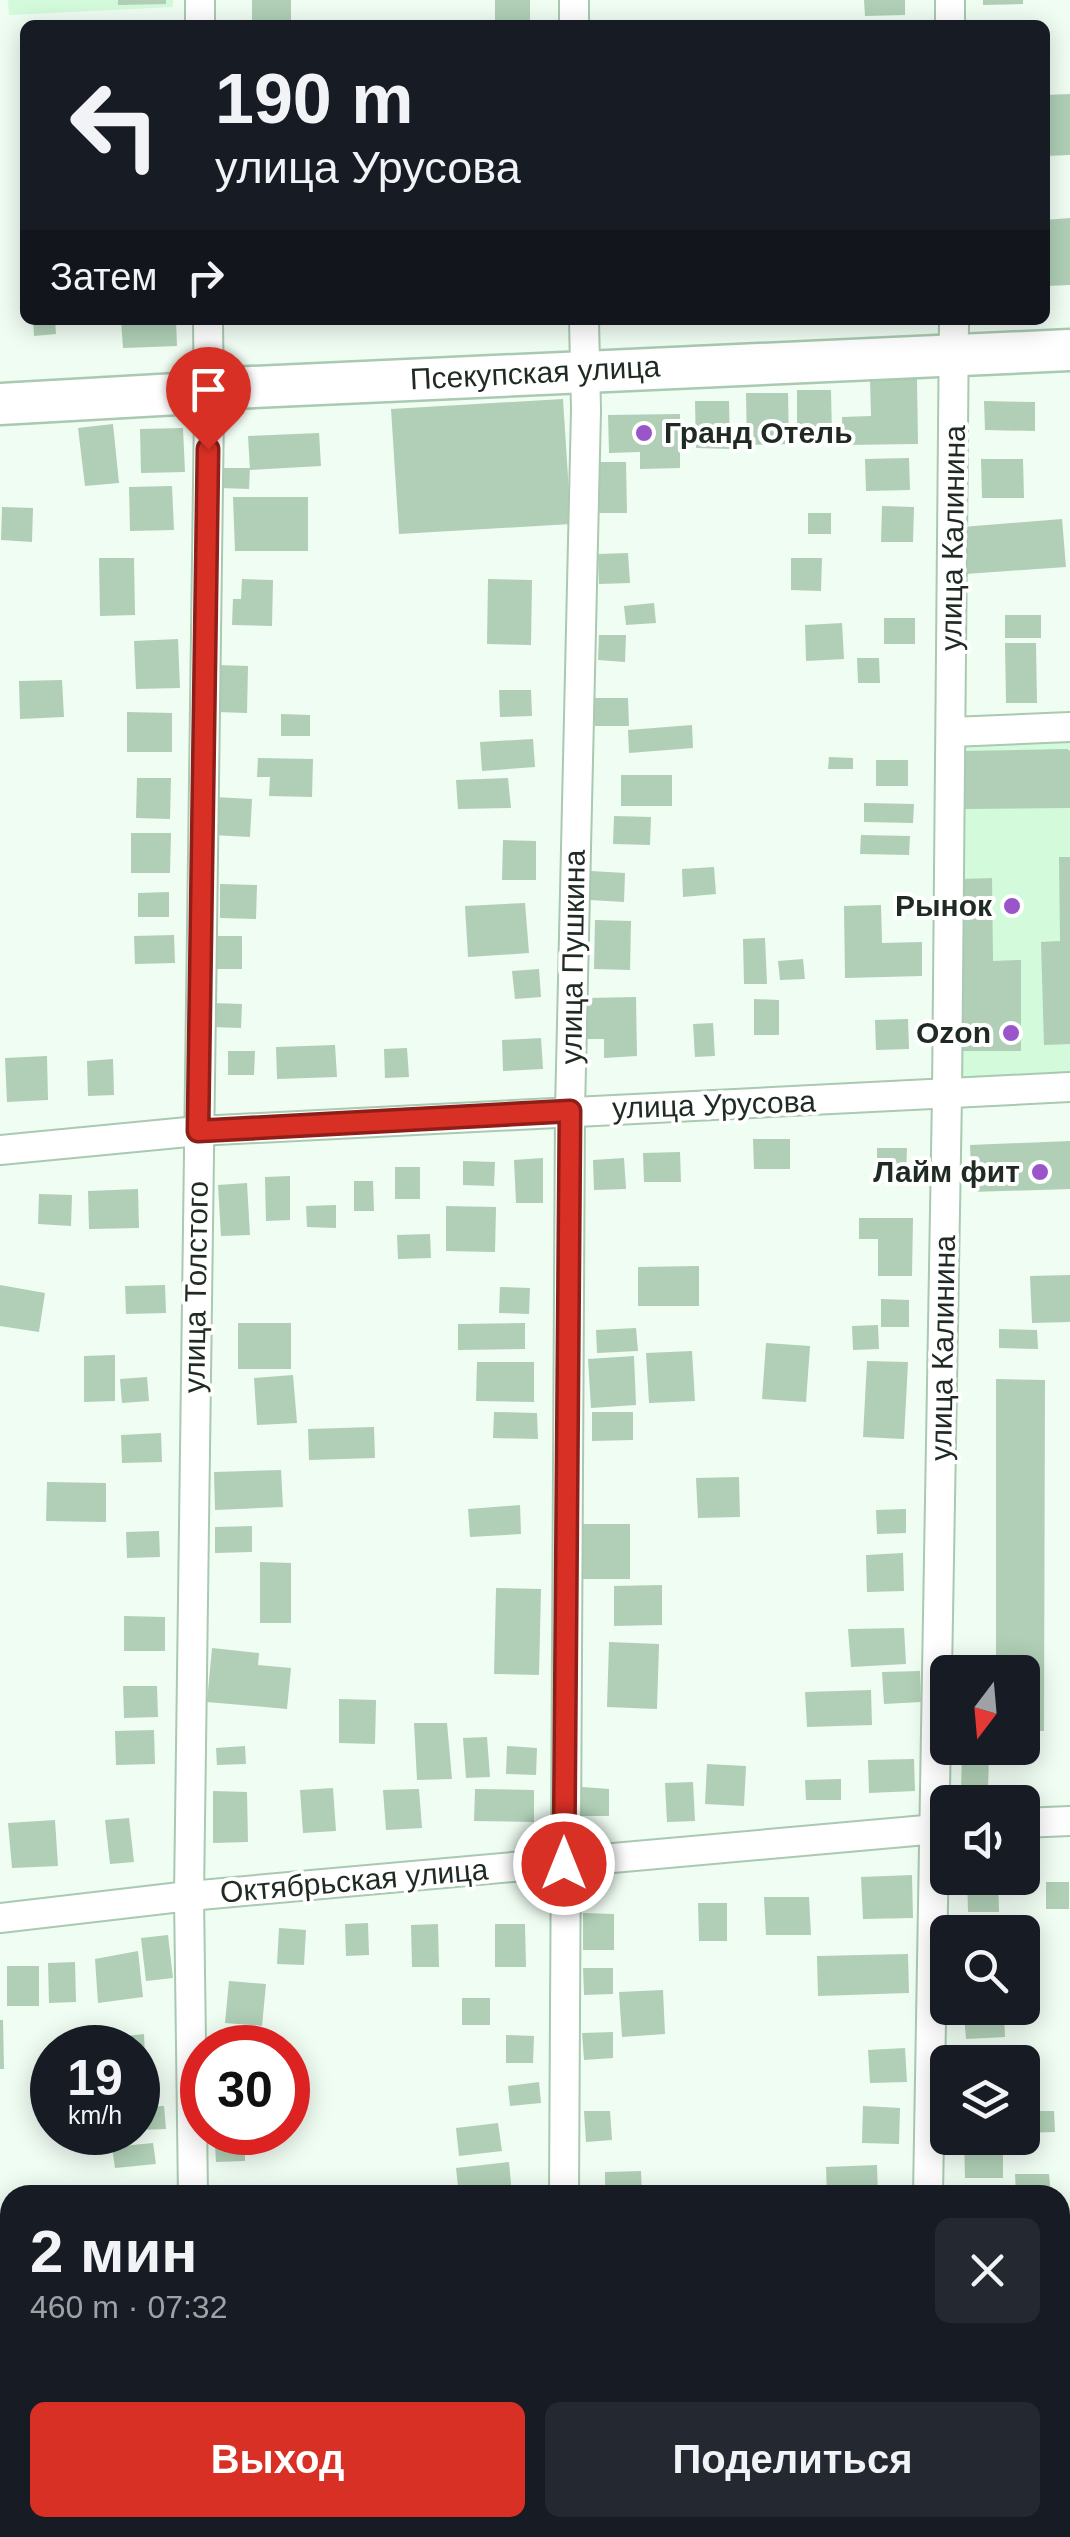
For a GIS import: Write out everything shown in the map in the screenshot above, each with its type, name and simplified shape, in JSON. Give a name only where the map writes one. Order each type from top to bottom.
[{"type":"street","name":"улица Толстого","points":[[193,2185],[189,1896],[208,325]]},
{"type":"street","name":"улица Пушкина","points":[[564,2185],[570,1111],[584,325]]},
{"type":"street","name":"Псекупская улица","points":[[0,404],[585,370],[954,338],[1070,350]]},
{"type":"street","name":"улица Калинина","points":[[942,1785],[954,338]]},
{"type":"street","points":[[950,732],[1070,727]]},
{"type":"street","name":"улица Урусова","points":[[0,1150],[198,1131],[1070,1087]]},
{"type":"street","points":[[1040,1822],[1070,1821]]},
{"type":"street","name":"Октябрьская улица","points":[[0,1918],[189,1896],[930,1829]]},
{"type":"street","name":"улица Калинина","points":[[928,2185],[939,1895]]},
{"type":"shaded area","points":[[8,0],[173,0],[173,7],[9,15]]},
{"type":"shaded area","name":"Рынок","points":[[1070,730],[1070,1080],[957,1088],[951,733]]},
{"type":"building","points":[[118,0],[166,0],[166,4],[118,5]]},
{"type":"building","points":[[252,0],[291,0],[291,20],[252,20]]},
{"type":"building","points":[[495,0],[530,0],[530,20],[495,20]]},
{"type":"building","points":[[864,0],[905,0],[905,15],[865,16]]},
{"type":"building","points":[[983,0],[1023,0],[1023,4],[983,5]]},
{"type":"building","points":[[1070,94],[1070,155],[1050,156],[1050,95]]},
{"type":"building","points":[[1070,218],[1070,285],[1050,286],[1050,220]]},
{"type":"building","points":[[33,325],[55,325],[56,334],[34,336]]},
{"type":"building","points":[[121,325],[176,325],[177,346],[123,348]]},
{"type":"building","points":[[870,379],[917,379],[918,444],[842,445],[842,417],[871,416]]},
{"type":"building","points":[[797,390],[831,390],[832,437],[797,437]]},
{"type":"building","points":[[746,393],[788,393],[789,444],[747,445]]},
{"type":"building","points":[[563,399],[571,524],[399,534],[391,409]]},
{"type":"building","points":[[695,401],[729,401],[730,449],[696,448]]},
{"type":"building","points":[[984,401],[1035,402],[1035,431],[985,430]]},
{"type":"building","name":"Гранд Отель","points":[[680,414],[680,468],[640,469],[640,452],[609,453],[608,415]]},
{"type":"building","points":[[113,424],[119,483],[85,486],[78,428]]},
{"type":"building","points":[[183,428],[185,472],[141,473],[140,429]]},
{"type":"building","points":[[319,433],[321,466],[250,470],[248,436]]},
{"type":"building","points":[[909,458],[910,490],[866,491],[865,459]]},
{"type":"building","points":[[981,459],[1023,459],[1024,498],[982,498]]},
{"type":"building","points":[[594,462],[626,462],[627,513],[595,513]]},
{"type":"building","points":[[221,468],[250,468],[249,489],[221,488]]},
{"type":"building","points":[[172,486],[174,530],[130,531],[129,487]]},
{"type":"building","points":[[233,497],[308,497],[308,551],[235,551]]},
{"type":"building","points":[[882,506],[914,507],[913,542],[881,542]]},
{"type":"building","points":[[2,507],[33,508],[32,542],[1,540]]},
{"type":"building","points":[[808,513],[831,513],[831,534],[808,534]]},
{"type":"building","points":[[1062,519],[1066,567],[966,574],[962,527]]},
{"type":"building","points":[[628,553],[630,583],[599,584],[598,554]]},
{"type":"building","points":[[99,558],[134,558],[135,615],[100,616]]},
{"type":"building","points":[[791,558],[822,558],[821,591],[791,590]]},
{"type":"building","points":[[242,579],[273,580],[272,626],[232,625],[233,599],[241,599]]},
{"type":"building","points":[[488,579],[532,580],[531,645],[487,644]]},
{"type":"building","points":[[654,603],[656,623],[626,625],[624,606]]},
{"type":"building","points":[[1005,615],[1041,615],[1041,638],[1005,638]]},
{"type":"building","points":[[884,618],[915,618],[915,644],[884,644]]},
{"type":"building","points":[[842,623],[844,659],[806,661],[805,625]]},
{"type":"building","points":[[599,635],[626,635],[625,662],[598,660]]},
{"type":"building","points":[[178,639],[180,688],[136,689],[134,641]]},
{"type":"building","points":[[1005,643],[1036,643],[1037,703],[1006,703]]},
{"type":"building","points":[[857,658],[879,658],[880,683],[858,683]]},
{"type":"building","points":[[218,665],[248,666],[247,713],[217,712]]},
{"type":"building","points":[[62,680],[64,717],[20,719],[19,681]]},
{"type":"building","points":[[499,690],[531,690],[532,716],[500,717]]},
{"type":"building","points":[[595,698],[628,698],[629,726],[595,726]]},
{"type":"building","points":[[127,712],[172,713],[172,752],[127,752]]},
{"type":"building","points":[[281,714],[310,715],[310,736],[281,736]]},
{"type":"building","points":[[692,725],[693,748],[629,753],[628,730]]},
{"type":"building","points":[[533,739],[535,767],[482,771],[480,742]]},
{"type":"building","points":[[1067,749],[1070,808],[965,809],[964,751]]},
{"type":"building","points":[[829,757],[853,758],[853,769],[828,769]]},
{"type":"building","points":[[258,758],[313,759],[312,797],[269,796],[270,777],[257,777]]},
{"type":"building","points":[[876,760],[908,760],[908,786],[876,786]]},
{"type":"building","points":[[621,775],[672,775],[672,806],[621,806]]},
{"type":"building","points":[[137,778],[171,778],[170,819],[136,818]]},
{"type":"building","points":[[508,778],[511,808],[458,809],[456,780]]},
{"type":"building","points":[[214,797],[252,799],[250,837],[212,835]]},
{"type":"building","points":[[864,803],[914,804],[913,823],[864,822]]},
{"type":"building","points":[[614,816],[651,817],[650,845],[613,844]]},
{"type":"building","points":[[131,833],[171,833],[170,873],[131,873]]},
{"type":"building","points":[[861,835],[910,836],[909,855],[860,854]]},
{"type":"building","points":[[503,840],[536,841],[536,880],[502,880]]},
{"type":"building","points":[[1059,857],[1070,857],[1070,1044],[1044,1045],[1041,942],[1060,941]]},
{"type":"building","points":[[714,867],[716,894],[683,897],[682,869]]},
{"type":"building","points":[[591,871],[625,873],[624,902],[590,900]]},
{"type":"building","points":[[992,878],[993,961],[1021,960],[1021,1051],[961,1051],[959,879]]},
{"type":"building","points":[[220,884],[257,885],[256,919],[220,918]]},
{"type":"building","points":[[169,892],[169,917],[138,917],[138,893]]},
{"type":"building","points":[[525,903],[529,953],[468,957],[465,906]]},
{"type":"building","points":[[881,905],[882,943],[922,942],[922,976],[845,978],[844,906]]},
{"type":"building","points":[[595,920],[631,921],[630,970],[594,969]]},
{"type":"building","points":[[174,935],[175,963],[135,964],[134,936]]},
{"type":"building","points":[[215,936],[242,936],[242,969],[215,969]]},
{"type":"building","points":[[765,938],[767,984],[744,984],[743,939]]},
{"type":"building","points":[[803,959],[805,979],[780,980],[778,961]]},
{"type":"building","points":[[539,969],[541,997],[515,999],[512,971]]},
{"type":"building","points":[[636,997],[637,1056],[604,1058],[604,1039],[587,1039],[587,998]]},
{"type":"building","points":[[754,999],[779,1000],[779,1035],[754,1035]]},
{"type":"building","points":[[211,1003],[242,1004],[241,1028],[211,1027]]},
{"type":"building","points":[[908,1019],[909,1049],[876,1050],[875,1020]]},
{"type":"building","points":[[713,1023],[715,1056],[695,1057],[693,1024]]},
{"type":"building","points":[[541,1038],[543,1069],[503,1071],[502,1040]]},
{"type":"building","points":[[335,1045],[337,1077],[277,1079],[276,1047]]},
{"type":"building","points":[[407,1048],[409,1077],[385,1078],[384,1049]]},
{"type":"building","points":[[228,1051],[255,1051],[254,1075],[228,1075]]},
{"type":"building","points":[[47,1056],[48,1100],[7,1102],[5,1058]]},
{"type":"building","points":[[113,1059],[114,1095],[88,1096],[87,1061]]},
{"type":"building","points":[[753,1139],[790,1139],[790,1169],[754,1169]]},
{"type":"building","points":[[1070,1141],[1070,1189],[972,1192],[970,1145]]},
{"type":"building","points":[[877,1148],[907,1148],[906,1176],[877,1175]]},
{"type":"building","points":[[680,1152],[681,1182],[644,1182],[643,1153]]},
{"type":"building","points":[[543,1158],[543,1203],[516,1203],[514,1160]]},
{"type":"building","points":[[624,1158],[626,1189],[594,1190],[593,1160]]},
{"type":"building","points":[[463,1161],[495,1162],[494,1186],[463,1185]]},
{"type":"building","points":[[395,1167],[420,1167],[420,1199],[395,1199]]},
{"type":"building","points":[[290,1176],[290,1220],[266,1221],[265,1177]]},
{"type":"building","points":[[354,1181],[373,1181],[374,1211],[354,1211]]},
{"type":"building","points":[[247,1183],[250,1235],[221,1236],[218,1185]]},
{"type":"building","points":[[138,1189],[139,1228],[89,1229],[88,1191]]},
{"type":"building","points":[[39,1194],[72,1195],[71,1226],[38,1224]]},
{"type":"building","points":[[336,1205],[336,1228],[307,1227],[306,1206]]},
{"type":"building","points":[[446,1206],[496,1207],[495,1252],[446,1251]]},
{"type":"building","points":[[859,1218],[913,1218],[912,1276],[878,1276],[878,1239],[859,1239]]},
{"type":"building","points":[[430,1234],[431,1258],[398,1259],[397,1235]]},
{"type":"building","points":[[699,1266],[699,1306],[638,1306],[638,1267]]},
{"type":"building","points":[[1070,1275],[1070,1322],[1032,1323],[1030,1276]]},
{"type":"building","points":[[0,1285],[45,1293],[39,1332],[0,1326]]},
{"type":"building","points":[[165,1285],[166,1313],[126,1314],[125,1286]]},
{"type":"building","points":[[500,1287],[530,1288],[529,1314],[499,1313]]},
{"type":"building","points":[[881,1299],[909,1300],[909,1327],[881,1327]]},
{"type":"building","points":[[238,1323],[291,1323],[291,1369],[238,1369]]},
{"type":"building","points":[[525,1323],[525,1349],[458,1350],[458,1324]]},
{"type":"building","points":[[878,1325],[879,1349],[853,1350],[852,1326]]},
{"type":"building","points":[[636,1328],[638,1351],[597,1353],[596,1330]]},
{"type":"building","points":[[999,1329],[1037,1330],[1038,1349],[999,1348]]},
{"type":"building","points":[[766,1343],[810,1346],[806,1402],[762,1399]]},
{"type":"building","points":[[692,1351],[695,1401],[649,1403],[646,1353]]},
{"type":"building","points":[[115,1355],[115,1401],[84,1402],[84,1356]]},
{"type":"building","points":[[634,1356],[636,1405],[591,1408],[588,1359]]},
{"type":"building","points":[[867,1361],[908,1362],[904,1439],[863,1437]]},
{"type":"building","points":[[477,1362],[534,1362],[534,1402],[476,1401]]},
{"type":"building","points":[[293,1375],[297,1423],[257,1425],[254,1378]]},
{"type":"building","points":[[147,1377],[149,1401],[122,1403],[120,1379]]},
{"type":"building","points":[[996,1379],[1045,1380],[1044,1731],[1040,1731],[1040,1655],[996,1655]]},
{"type":"building","points":[[494,1412],[537,1413],[538,1439],[493,1438]]},
{"type":"building","points":[[592,1412],[633,1412],[633,1440],[592,1441]]},
{"type":"building","points":[[374,1427],[375,1458],[309,1460],[308,1429]]},
{"type":"building","points":[[161,1433],[162,1462],[122,1463],[121,1435]]},
{"type":"building","points":[[281,1470],[283,1507],[215,1510],[214,1472]]},
{"type":"building","points":[[739,1477],[740,1517],[698,1518],[696,1478]]},
{"type":"building","points":[[47,1482],[106,1483],[106,1522],[46,1521]]},
{"type":"building","points":[[520,1505],[521,1534],[470,1537],[468,1509]]},
{"type":"building","points":[[906,1509],[906,1533],[877,1534],[876,1510]]},
{"type":"building","points":[[583,1524],[630,1524],[630,1579],[583,1579]]},
{"type":"building","points":[[252,1526],[252,1552],[215,1553],[215,1527]]},
{"type":"building","points":[[159,1531],[160,1557],[127,1558],[126,1532]]},
{"type":"building","points":[[903,1553],[904,1591],[867,1592],[866,1555]]},
{"type":"building","points":[[260,1562],[291,1563],[291,1623],[260,1623]]},
{"type":"building","points":[[662,1585],[662,1625],[614,1626],[614,1586]]},
{"type":"building","points":[[496,1588],[541,1589],[539,1675],[494,1674]]},
{"type":"building","points":[[124,1616],[165,1617],[165,1651],[124,1651]]},
{"type":"building","points":[[904,1628],[906,1664],[851,1667],[848,1629]]},
{"type":"building","points":[[609,1642],[659,1644],[657,1709],[607,1707]]},
{"type":"building","points":[[212,1648],[259,1653],[258,1665],[291,1668],[287,1709],[207,1702]]},
{"type":"building","points":[[920,1671],[921,1702],[884,1704],[882,1672]]},
{"type":"building","points":[[123,1686],[157,1686],[158,1717],[124,1718]]},
{"type":"building","points":[[871,1690],[872,1725],[807,1727],[805,1692]]},
{"type":"building","points":[[339,1699],[376,1700],[375,1744],[339,1743]]},
{"type":"building","points":[[414,1723],[447,1723],[452,1779],[417,1780]]},
{"type":"building","points":[[154,1730],[155,1764],[116,1765],[115,1731]]},
{"type":"building","points":[[487,1737],[490,1777],[466,1778],[463,1738]]},
{"type":"building","points":[[245,1746],[246,1764],[217,1765],[216,1748]]},
{"type":"building","points":[[507,1746],[537,1748],[536,1775],[506,1774]]},
{"type":"building","points":[[914,1759],[915,1791],[869,1793],[868,1760]]},
{"type":"building","points":[[707,1764],[746,1766],[744,1806],[705,1804]]},
{"type":"building","points":[[962,1765],[989,1765],[988,1785],[961,1785]]},
{"type":"building","points":[[841,1779],[841,1800],[806,1800],[805,1780]]},
{"type":"building","points":[[693,1782],[695,1821],[667,1822],[665,1783]]},
{"type":"building","points":[[582,1787],[609,1789],[609,1816],[582,1816]]},
{"type":"building","points":[[333,1788],[336,1831],[303,1833],[300,1790]]},
{"type":"building","points":[[419,1789],[422,1828],[386,1830],[383,1790]]},
{"type":"building","points":[[475,1789],[534,1790],[534,1822],[474,1821]]},
{"type":"building","points":[[213,1791],[247,1792],[248,1842],[213,1843]]},
{"type":"building","points":[[129,1818],[134,1862],[110,1864],[105,1820]]},
{"type":"building","points":[[55,1820],[58,1866],[12,1868],[8,1823]]},
{"type":"building","points":[[912,1875],[913,1918],[863,1919],[861,1877]]},
{"type":"building","points":[[1046,1882],[1069,1882],[1069,1909],[1046,1909]]},
{"type":"building","points":[[968,1895],[998,1895],[999,1912],[968,1912]]},
{"type":"building","points":[[764,1897],[809,1897],[811,1935],[766,1935]]},
{"type":"building","points":[[698,1903],[727,1903],[727,1941],[699,1941]]},
{"type":"building","points":[[583,1913],[614,1914],[614,1950],[583,1950]]},
{"type":"building","points":[[368,1923],[369,1955],[346,1956],[345,1924]]},
{"type":"building","points":[[438,1924],[439,1967],[412,1967],[411,1925]]},
{"type":"building","points":[[495,1924],[525,1924],[526,1967],[495,1967]]},
{"type":"building","points":[[279,1928],[306,1930],[304,1965],[277,1964]]},
{"type":"building","points":[[168,1935],[173,1978],[146,1981],[141,1938]]},
{"type":"building","points":[[138,1951],[143,1997],[98,2003],[95,1959]]},
{"type":"building","points":[[908,1954],[909,1993],[818,1996],[817,1956]]},
{"type":"building","points":[[75,1962],[76,2002],[49,2003],[48,1963]]},
{"type":"building","points":[[7,1966],[39,1966],[39,2006],[7,2006]]},
{"type":"building","points":[[583,1968],[613,1968],[613,1994],[584,1995]]},
{"type":"building","points":[[229,1981],[266,1984],[262,2025],[225,2023]]},
{"type":"building","points":[[663,1990],[665,2034],[622,2037],[619,1992]]},
{"type":"building","points":[[462,1998],[490,1998],[490,2025],[462,2025]]},
{"type":"building","points":[[3,2020],[4,2069],[0,2069]]},
{"type":"building","points":[[965,2025],[1004,2025],[1005,2037],[966,2039]]},
{"type":"building","points":[[613,2032],[613,2058],[584,2060],[582,2033]]},
{"type":"building","points":[[506,2035],[534,2036],[533,2063],[506,2063]]},
{"type":"building","points":[[905,2048],[907,2082],[870,2083],[868,2050]]},
{"type":"building","points":[[539,2082],[541,2103],[510,2106],[508,2086]]},
{"type":"building","points":[[160,2106],[164,2106],[166,2129],[160,2129]]},
{"type":"building","points":[[863,2106],[900,2108],[899,2144],[862,2143]]},
{"type":"building","points":[[584,2111],[610,2111],[612,2140],[586,2142]]},
{"type":"building","points":[[1040,2111],[1054,2111],[1055,2132],[1040,2132]]},
{"type":"building","points":[[498,2123],[502,2151],[459,2156],[456,2128]]},
{"type":"building","points":[[113,2155],[155,2155],[156,2164],[115,2168]]},
{"type":"building","points":[[216,2155],[245,2155],[245,2161],[216,2162]]},
{"type":"building","points":[[964,2155],[1003,2155],[1003,2178],[965,2178]]},
{"type":"building","points":[[509,2162],[511,2185],[458,2185],[456,2168]]},
{"type":"building","points":[[877,2165],[878,2185],[827,2185],[826,2167]]},
{"type":"building","points":[[641,2171],[642,2185],[605,2185],[605,2172]]},
{"type":"building","points":[[1015,2174],[1049,2174],[1050,2185],[1016,2185]]},
{"type":"place","name":"Гранд Отель","points":[[644,433]]},
{"type":"place","name":"Рынок","points":[[1012,906]]},
{"type":"place","name":"Ozon","points":[[1011,1033]]},
{"type":"place","name":"Лайм фит","points":[[1040,1172]]},
{"type":"route","points":[[208,449],[198,1131],[570,1111],[564,1864]]}]
